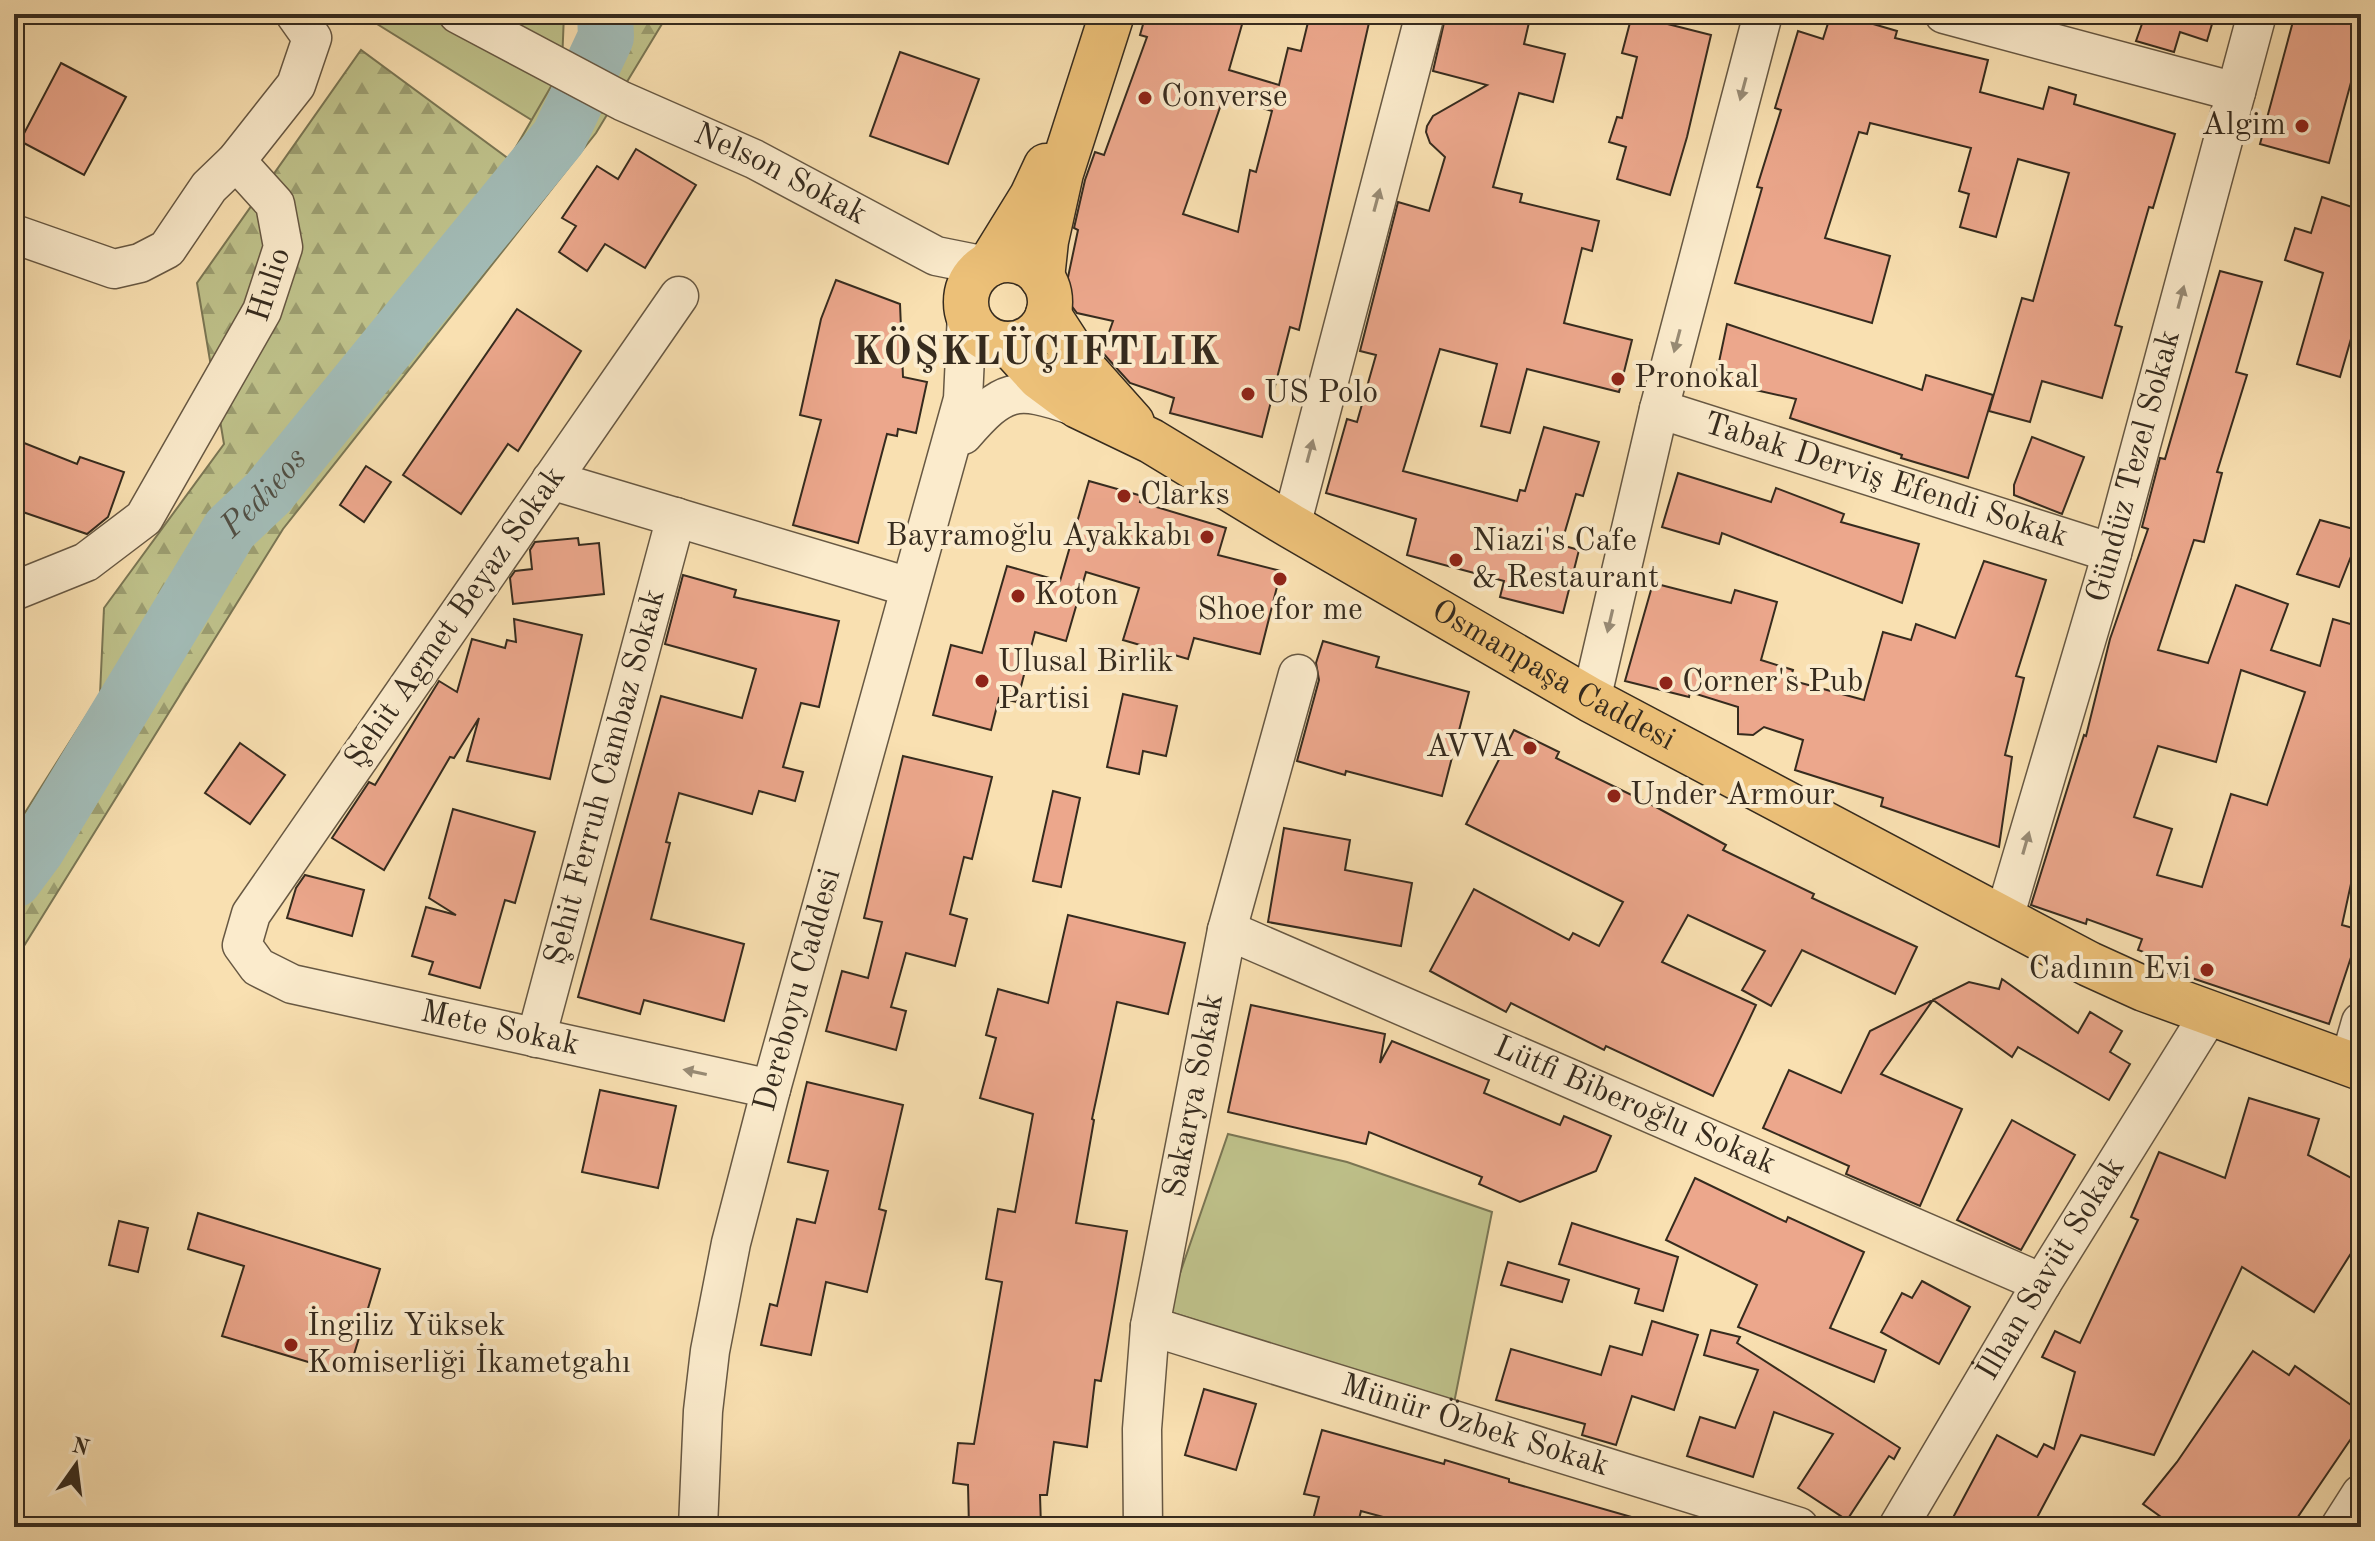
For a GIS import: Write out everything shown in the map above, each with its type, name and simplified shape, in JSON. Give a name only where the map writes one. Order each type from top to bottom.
[{"type":"main road","name":"Dereboyu Caddesi","points":[[977,286],[1032,196],[1106,34]]},
{"type":"main road","name":"Dereboyu Caddesi","points":[[1045,296],[1046,241],[1061,173],[1106,34]]},
{"type":"main road","points":[[999,261],[1027,265],[1045,296],[1034,336],[1006,344],[980,334],[977,286],[999,261]]},
{"type":"main road","name":"Osmanpaşa Caddesi","points":[[1045,296],[1083,368],[1151,441]]},
{"type":"main road","name":"Osmanpaşa Caddesi","points":[[1006,344],[1039,377],[1084,409],[1151,441],[1591,700],[2089,964],[2144,989],[2355,1066]]},
{"type":"street","points":[[14,234],[114,269],[140,263],[167,249],[209,187],[236,161],[296,85],[312,38],[295,14]]},
{"type":"street","name":"Nelson Sokak","points":[[458,14],[622,101],[754,159],[936,256],[977,286]]},
{"type":"street","points":[[1291,526],[1425,14]]},
{"type":"street","points":[[1591,700],[1659,409],[1763,14]]},
{"type":"street","points":[[1944,14],[2236,92]]},
{"type":"street","name":"Gündüz Tezel Sokak","points":[[2004,918],[2112,553],[2257,14]]},
{"type":"street","name":"Hulio","points":[[14,591],[86,562],[144,518],[262,311],[283,247],[275,204],[236,161]]},
{"type":"street","name":"Dereboyu Caddesi","points":[[698,1527],[703,1411],[710,1351],[731,1243],[771,1089],[870,740],[909,587],[954,448],[977,286]]},
{"type":"street","name":"Şehit Agmet Beyaz Sokak","points":[[242,945],[251,914],[679,296]]},
{"type":"street","name":"Dereboyu Caddesi","points":[[954,448],[1006,344]]},
{"type":"street","points":[[954,448],[987,409],[1012,394],[1043,395],[1084,409]]},
{"type":"street","name":"Tabak Derviş Efendi Sokak","points":[[1659,409],[2112,553]]},
{"type":"street","points":[[551,480],[909,587]]},
{"type":"street","name":"Şehit Ferruh Cambaz Sokak","points":[[536,1038],[676,517]]},
{"type":"street","name":"Sakarya Sokak","points":[[1143,1527],[1142,1429],[1150,1326],[1227,930],[1298,674]]},
{"type":"street","name":"Lütfi Biberoğlu Sokak","points":[[1227,930],[2042,1283]]},
{"type":"street","name":"Mete Sokak","points":[[242,945],[258,967],[292,984],[771,1089]]},
{"type":"street","name":"İlhan Savüt Sokak","points":[[1898,1527],[2042,1283],[2210,1013]]},
{"type":"street","points":[[2355,1066],[2361,1022]]},
{"type":"street","name":"Münür Özbek Sokak","points":[[1150,1326],[1799,1527]]},
{"type":"street","points":[[2340,1527],[2361,1494]]},
{"type":"green space","points":[[361,14],[564,14],[559,137]]},
{"type":"green space","points":[[581,14],[668,14],[596,133],[283,529],[14,962],[14,830],[100,694],[104,608],[224,444],[197,283],[361,50],[509,159],[582,33]]},
{"type":"green space","points":[[1228,1134],[1347,1162],[1492,1212],[1454,1403],[1167,1311]]},
{"type":"building","points":[[1146,14],[1245,14],[1229,70],[1279,85],[1288,48],[1301,51],[1310,14],[1371,14],[1299,330],[1290,327],[1262,437],[1170,413],[1174,398],[1130,383],[1102,352],[1113,321],[1077,313],[1064,296],[1085,180],[1095,152],[1104,155],[1147,37],[1140,35]],"holes":[[[1224,96],[1272,111],[1256,172],[1250,170],[1238,232],[1183,214]]]},
{"type":"building","points":[[1446,14],[1531,14],[1524,44],[1565,54],[1553,102],[1519,93],[1493,187],[1522,194],[1520,202],[1599,221],[1592,251],[1582,248],[1564,323],[1632,340],[1619,392],[1527,369],[1510,433],[1481,426],[1497,364],[1440,349],[1403,471],[1517,501],[1520,490],[1525,491],[1544,427],[1599,442],[1583,496],[1576,494],[1561,545],[1579,550],[1563,613],[1500,597],[1504,581],[1407,555],[1416,519],[1326,493],[1347,419],[1357,422],[1376,355],[1360,351],[1398,202],[1429,211],[1445,157],[1430,143],[1427,126],[1433,116],[1487,85],[1433,71]]},
{"type":"building","points":[[1831,14],[1897,31],[1895,38],[1988,60],[1980,92],[2043,109],[2049,87],[2076,95],[2074,104],[2175,134],[2153,208],[2149,207],[2115,325],[2122,327],[2102,398],[2042,381],[2030,422],[1989,411],[2022,298],[2033,301],[2069,173],[2018,159],[1996,237],[1960,227],[1969,194],[1959,191],[1971,148],[1870,123],[1867,134],[1859,132],[1825,238],[1890,256],[1872,323],[1735,283],[1762,188],[1757,187],[1781,110],[1775,108],[1798,31],[1823,39]]},
{"type":"building","points":[[2140,14],[2215,14],[2207,41],[2180,32],[2174,52],[2136,41],[2143,21],[2139,20]]},
{"type":"building","points":[[2295,14],[2361,14],[2361,78],[2353,75],[2329,163],[2260,144]]},
{"type":"building","points":[[1632,15],[1711,35],[1670,195],[1617,179],[1626,147],[1609,142],[1617,117],[1622,118],[1637,57],[1622,53]]},
{"type":"building","points":[[900,52],[979,79],[948,164],[870,136]]},
{"type":"building","points":[[61,63],[126,97],[84,175],[20,141]]},
{"type":"building","points":[[636,149],[696,185],[645,268],[605,244],[587,271],[559,252],[576,226],[562,218],[597,166],[618,179]]},
{"type":"building","points":[[2322,197],[2361,210],[2361,304],[2340,377],[2297,364],[2323,273],[2285,260],[2295,228],[2311,233]]},
{"type":"building","points":[[2220,271],[2262,282],[2236,372],[2247,375],[2217,472],[2222,473],[2204,542],[2194,540],[2158,650],[2208,663],[2236,585],[2288,604],[2271,650],[2320,666],[2333,619],[2361,627],[2361,838],[2342,925],[2360,930],[2329,1024],[2174,972],[2176,964],[2138,950],[2142,939],[2087,919],[2086,924],[2031,905],[2086,736],[2110,639],[2148,529],[2142,527],[2160,458],[2165,459]],"holes":[[[2241,670],[2305,692],[2267,805],[2231,794],[2202,887],[2157,875],[2172,829],[2134,817],[2158,746],[2216,762]]]},
{"type":"building","points":[[836,280],[900,304],[903,377],[927,382],[916,433],[898,429],[897,436],[887,434],[858,543],[793,525],[821,420],[800,415],[821,319]]},
{"type":"building","points":[[517,309],[581,351],[518,451],[508,444],[461,514],[403,475]]},
{"type":"building","points":[[1727,324],[1922,390],[1926,375],[1993,395],[1968,478],[1901,458],[1902,455],[1790,418],[1796,399],[1715,381]]},
{"type":"building","points":[[2032,437],[2084,457],[2062,514],[2014,495],[2014,485]]},
{"type":"building","points":[[14,439],[77,464],[80,457],[124,472],[108,517],[87,534],[14,509]]},
{"type":"building","points":[[366,466],[391,482],[364,522],[340,505]]},
{"type":"building","points":[[1678,473],[1771,502],[1776,488],[1844,514],[1841,522],[1919,544],[1902,603],[1722,533],[1719,544],[1662,527]]},
{"type":"building","points":[[1089,481],[1142,496],[1140,502],[1226,528],[1218,555],[1281,571],[1260,654],[1194,638],[1188,659],[1123,640],[1139,588],[1086,572],[1066,641],[1035,632],[1017,702],[999,698],[991,730],[933,715],[951,645],[982,653],[1007,566],[1060,581]]},
{"type":"building","points":[[2320,520],[2361,531],[2339,587],[2297,574]]},
{"type":"building","points":[[578,538],[579,545],[599,543],[604,594],[513,604],[510,578],[515,571],[532,569],[530,550],[535,542]]},
{"type":"building","points":[[1984,561],[2046,580],[2016,676],[2024,678],[2005,755],[2012,757],[1999,847],[1881,806],[1883,798],[1795,770],[1803,740],[1764,727],[1753,735],[1738,734],[1738,707],[1690,692],[1689,697],[1625,681],[1653,583],[1731,603],[1735,590],[1777,602],[1761,660],[1793,670],[1790,680],[1864,700],[1883,632],[1911,640],[1916,624],[1955,638]]},
{"type":"building","points":[[683,575],[736,590],[734,597],[839,621],[819,707],[801,703],[783,767],[803,772],[795,801],[759,791],[752,814],[679,793],[651,919],[744,944],[724,1021],[644,1000],[640,1014],[578,997],[661,696],[742,718],[756,669],[665,644]]},
{"type":"building","points":[[514,619],[582,635],[550,779],[467,761],[479,718],[454,758],[450,757],[384,870],[332,838],[369,782],[375,785],[439,681],[457,692],[472,639],[505,648],[507,640],[516,642]]},
{"type":"building","points":[[1323,641],[1379,657],[1376,667],[1469,692],[1442,796],[1297,761],[1319,680],[1316,663]]},
{"type":"building","points":[[1123,694],[1177,706],[1166,756],[1143,751],[1139,774],[1107,767]]},
{"type":"building","points":[[1514,730],[1559,752],[1556,758],[1726,845],[1723,850],[1814,894],[1812,898],[1917,947],[1895,994],[1802,950],[1771,1006],[1742,990],[1765,951],[1688,915],[1662,962],[1756,1005],[1713,1096],[1606,1046],[1604,1050],[1511,1003],[1506,1012],[1430,971],[1474,889],[1569,940],[1573,933],[1599,946],[1623,902],[1466,824]]},
{"type":"building","points":[[240,743],[285,775],[250,824],[205,793]]},
{"type":"building","points":[[903,756],[992,777],[972,859],[964,857],[950,914],[967,919],[955,966],[906,953],[891,1007],[906,1011],[896,1050],[826,1031],[842,971],[868,978],[882,922],[864,918]]},
{"type":"building","points":[[1053,791],[1080,798],[1061,887],[1033,881]]},
{"type":"building","points":[[453,809],[535,832],[515,903],[505,900],[480,988],[429,974],[433,962],[412,956],[426,907],[456,915],[429,898]]},
{"type":"building","points":[[1284,828],[1350,840],[1345,870],[1412,883],[1401,946],[1268,922]]},
{"type":"building","points":[[305,875],[364,890],[352,936],[287,918],[296,888]]},
{"type":"building","points":[[1068,915],[1185,943],[1168,1014],[1117,1002],[1092,1119],[1076,1223],[1127,1231],[1101,1381],[1095,1380],[1087,1447],[1054,1442],[1047,1495],[1040,1495],[1041,1527],[969,1527],[968,1485],[953,1483],[958,1443],[974,1444],[1002,1282],[986,1279],[998,1209],[1015,1212],[1033,1114],[980,1098],[996,1038],[986,1035],[998,989],[1048,1003]]},
{"type":"building","points":[[2002,979],[2078,1033],[2090,1012],[2122,1031],[2110,1052],[2130,1064],[2109,1100],[2018,1047],[2012,1057],[1933,1000],[1881,1074],[1962,1109],[1920,1206],[1846,1174],[1849,1166],[1763,1128],[1789,1070],[1841,1093],[1870,1031],[1969,982],[1999,989]]},
{"type":"building","points":[[1251,1005],[1385,1034],[1380,1063],[1392,1041],[1489,1080],[1484,1093],[1560,1125],[1564,1116],[1611,1136],[1596,1171],[1520,1202],[1479,1184],[1482,1177],[1369,1132],[1366,1144],[1228,1112]]},
{"type":"building","points":[[807,1082],[903,1105],[879,1209],[886,1211],[867,1292],[826,1282],[811,1355],[761,1345],[770,1304],[777,1306],[797,1219],[815,1223],[828,1171],[788,1162]]},
{"type":"building","points":[[600,1090],[676,1106],[658,1188],[582,1172]]},
{"type":"building","points":[[2249,1098],[2319,1119],[2308,1155],[2361,1183],[2361,1262],[2350,1255],[2314,1312],[2242,1267],[2154,1455],[2081,1435],[2032,1527],[1948,1527],[1997,1435],[2037,1457],[2044,1444],[2054,1449],[2075,1372],[2042,1357],[2055,1331],[2080,1343],[2138,1220],[2131,1217],[2159,1152],[2225,1178]]},
{"type":"building","points":[[2012,1120],[2075,1155],[2021,1250],[1957,1220]]},
{"type":"building","points":[[1695,1178],[1786,1222],[1788,1217],[1864,1252],[1830,1328],[1886,1350],[1874,1382],[1738,1327],[1757,1285],[1666,1240]]},
{"type":"building","points":[[198,1213],[380,1269],[348,1374],[222,1336],[244,1266],[188,1249]]},
{"type":"building","points":[[119,1221],[148,1228],[138,1272],[109,1265]]},
{"type":"building","points":[[1572,1223],[1678,1257],[1663,1311],[1635,1303],[1639,1289],[1559,1264]]},
{"type":"building","points":[[1508,1262],[1569,1280],[1562,1302],[1501,1285]]},
{"type":"building","points":[[1922,1281],[1970,1307],[1939,1364],[1881,1332],[1902,1293],[1912,1298]]},
{"type":"building","points":[[1652,1321],[1698,1335],[1674,1410],[1632,1396],[1616,1445],[1582,1435],[1585,1424],[1496,1400],[1511,1349],[1601,1375],[1610,1346],[1642,1355]]},
{"type":"building","points":[[1711,1330],[1740,1337],[1737,1343],[1900,1448],[1894,1459],[1889,1456],[1847,1520],[1798,1488],[1833,1434],[1774,1412],[1753,1477],[1687,1456],[1700,1417],[1735,1428],[1758,1370],[1704,1355]]},
{"type":"building","points":[[2253,1351],[2289,1375],[2295,1366],[2361,1412],[2361,1424],[2291,1527],[2175,1527],[2143,1504],[2177,1462]]},
{"type":"building","points":[[1204,1389],[1256,1404],[1236,1470],[1185,1455]]},
{"type":"building","points":[[1322,1430],[1509,1479],[1509,1482],[1642,1520],[1641,1527],[1420,1527],[1361,1511],[1357,1527],[1311,1527],[1319,1497],[1304,1494]]},
{"type":"waterway","name":"Pedieos","points":[[14,880],[37,849],[230,529],[268,493],[559,137],[606,37],[605,14]]},
{"type":"place","name":"Converse","points":[[1145,98]]},
{"type":"place","name":"Algim","points":[[2302,126]]},
{"type":"place","name":"Pronokal","points":[[1618,379]]},
{"type":"place","name":"US Polo","points":[[1248,394]]},
{"type":"place","name":"Clarks","points":[[1124,496]]},
{"type":"place","name":"Bayramoğlu Ayakkabı","points":[[1207,537]]},
{"type":"place","name":"Niazi's Cafe & Restaurant","points":[[1456,560]]},
{"type":"place","name":"Shoe for me","points":[[1280,579]]},
{"type":"place","name":"Koton","points":[[1018,596]]},
{"type":"place","name":"Ulusal Birlik Partisi","points":[[982,681]]},
{"type":"place","name":"Corner's Pub","points":[[1666,683]]},
{"type":"place","name":"AVVA","points":[[1530,748]]},
{"type":"place","name":"Under Armour","points":[[1614,796]]},
{"type":"place","name":"Cadının Evi","points":[[2207,970]]},
{"type":"place","name":"İngiliz Yüksek Komiserliği İkametgahı","points":[[291,1345]]},
{"type":"district","name":"KÖŞKLÜÇIFTLIK","points":[[1037,354]]}]
